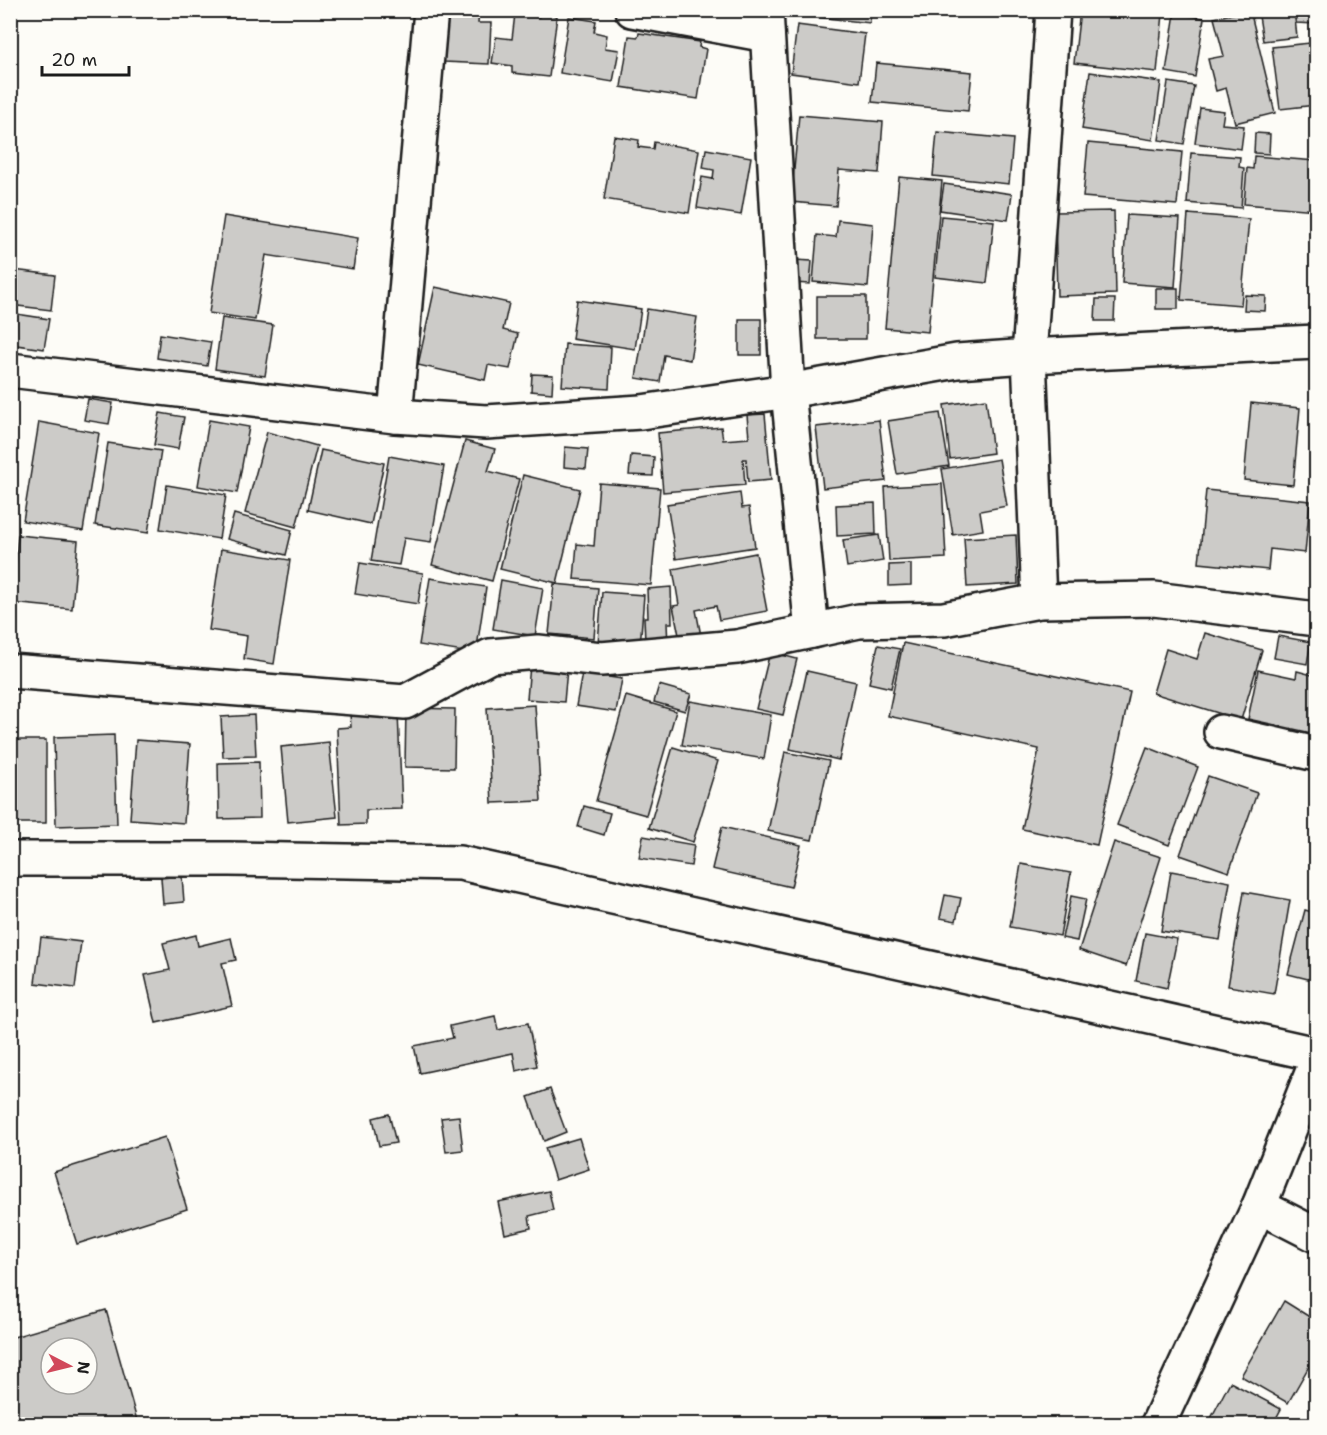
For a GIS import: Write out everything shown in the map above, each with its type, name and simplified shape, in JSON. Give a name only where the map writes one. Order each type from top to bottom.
[{"type":"street","points":[[395,416],[431,10]]},
{"type":"street","points":[[632,10],[766,23],[788,391],[812,632]]},
{"type":"street","points":[[1039,601],[1029,356],[1053,10]]},
{"type":"street","points":[[10,370],[395,416],[498,421],[641,412],[788,391],[957,361],[1317,342]]},
{"type":"street","points":[[10,671],[405,702],[489,656],[538,652],[601,659],[737,647],[859,621],[944,619],[1039,601],[1154,600],[1317,619]]},
{"type":"street","points":[[1221,732],[1317,754]]},
{"type":"street","points":[[10,859],[229,859],[460,863],[1317,1054]]},
{"type":"street","points":[[1158,1425],[1259,1206],[1317,1064]]},
{"type":"street","points":[[1259,1206],[1317,1235]]},
{"type":"building","points":[[446,10],[479,11],[478,23],[491,23],[489,64],[444,62]]},
{"type":"building","points":[[783,10],[871,10],[870,23],[782,13]]},
{"type":"building","points":[[1080,10],[1123,10],[1163,14],[1157,72],[1074,63]]},
{"type":"building","points":[[1250,10],[1275,113],[1235,123],[1226,88],[1216,91],[1208,59],[1224,56],[1214,18]]},
{"type":"building","points":[[1258,10],[1294,10],[1297,37],[1263,41]]},
{"type":"building","points":[[1297,10],[1316,10],[1316,24],[1296,23]]},
{"type":"building","points":[[1175,13],[1204,18],[1195,77],[1166,72]]},
{"type":"building","points":[[515,14],[539,17],[539,14],[557,16],[549,77],[512,73],[512,66],[492,63],[496,37],[512,39]]},
{"type":"building","points":[[569,17],[596,21],[594,32],[607,35],[605,48],[619,50],[613,82],[560,73]]},
{"type":"building","points":[[797,25],[865,34],[859,82],[791,73]]},
{"type":"building","points":[[639,33],[700,42],[699,47],[706,49],[698,99],[621,87],[629,36],[638,37]]},
{"type":"building","points":[[1310,43],[1316,105],[1280,109],[1272,47]]},
{"type":"building","points":[[876,63],[972,72],[968,111],[872,102]]},
{"type":"building","points":[[1090,72],[1161,82],[1153,140],[1082,129]]},
{"type":"building","points":[[1168,82],[1194,86],[1184,144],[1159,140]]},
{"type":"building","points":[[1200,108],[1224,111],[1222,124],[1244,126],[1241,149],[1195,143]]},
{"type":"building","points":[[799,115],[883,122],[879,173],[839,170],[836,206],[791,202]]},
{"type":"building","points":[[937,132],[1013,139],[1009,184],[933,176]]},
{"type":"building","points":[[1255,133],[1270,134],[1269,154],[1254,153]]},
{"type":"building","points":[[614,136],[639,140],[638,147],[653,149],[654,142],[699,150],[689,213],[604,199]]},
{"type":"building","points":[[1088,143],[1182,152],[1177,205],[1083,197]]},
{"type":"building","points":[[706,149],[751,157],[741,215],[697,208],[702,177],[713,179],[714,170],[703,168]]},
{"type":"building","points":[[1191,153],[1240,157],[1239,167],[1244,168],[1241,208],[1187,203]]},
{"type":"building","points":[[1254,156],[1316,161],[1316,210],[1244,204],[1247,168],[1253,169]]},
{"type":"building","points":[[899,177],[942,181],[928,332],[885,328]]},
{"type":"building","points":[[944,184],[1012,194],[1008,220],[940,210]]},
{"type":"building","points":[[1114,211],[1116,294],[1057,296],[1055,212]]},
{"type":"building","points":[[1188,214],[1249,219],[1241,305],[1181,300]]},
{"type":"building","points":[[1127,215],[1180,218],[1175,287],[1122,283]]},
{"type":"building","points":[[224,216],[358,238],[353,269],[266,255],[255,320],[209,313]]},
{"type":"building","points":[[941,216],[994,221],[987,283],[935,277]]},
{"type":"building","points":[[838,220],[873,224],[868,287],[813,282],[817,235],[836,237]]},
{"type":"building","points":[[794,260],[812,261],[810,284],[793,283]]},
{"type":"building","points":[[13,270],[55,275],[51,310],[10,305]]},
{"type":"building","points":[[435,287],[509,303],[503,330],[518,334],[510,369],[488,365],[485,380],[418,365]]},
{"type":"building","points":[[1156,288],[1178,288],[1178,309],[1156,309]]},
{"type":"building","points":[[1245,295],[1266,296],[1265,311],[1244,310]]},
{"type":"building","points":[[817,296],[866,296],[866,339],[817,339]]},
{"type":"building","points":[[1096,299],[1115,299],[1114,321],[1095,321]]},
{"type":"building","points":[[577,300],[641,309],[635,349],[572,339]]},
{"type":"building","points":[[647,309],[697,317],[690,360],[664,355],[660,382],[636,378]]},
{"type":"building","points":[[10,313],[49,319],[44,349],[10,344]]},
{"type":"building","points":[[222,318],[273,325],[265,376],[215,369]]},
{"type":"building","points":[[739,319],[761,319],[761,355],[739,355]]},
{"type":"building","points":[[160,334],[211,342],[207,366],[157,358]]},
{"type":"building","points":[[565,344],[611,347],[609,389],[562,386]]},
{"type":"building","points":[[532,374],[553,375],[552,393],[531,391]]},
{"type":"building","points":[[88,399],[113,403],[109,424],[84,420]]},
{"type":"building","points":[[986,399],[993,453],[950,459],[944,405]]},
{"type":"building","points":[[1251,403],[1300,408],[1293,485],[1244,480]]},
{"type":"building","points":[[160,413],[184,417],[178,449],[154,445]]},
{"type":"building","points":[[940,413],[949,466],[897,474],[888,421]]},
{"type":"building","points":[[765,414],[771,480],[748,482],[746,459],[743,459],[745,485],[663,492],[658,433],[721,427],[723,440],[749,438],[747,415]]},
{"type":"building","points":[[209,420],[249,427],[237,493],[198,486]]},
{"type":"building","points":[[879,420],[886,481],[823,488],[816,427]]},
{"type":"building","points":[[39,422],[99,433],[83,531],[23,521]]},
{"type":"building","points":[[267,432],[317,446],[296,527],[245,513]]},
{"type":"building","points":[[465,441],[495,449],[488,471],[519,479],[492,581],[432,565]]},
{"type":"building","points":[[108,443],[161,451],[148,533],[95,525]]},
{"type":"building","points":[[565,447],[588,449],[586,469],[564,467]]},
{"type":"building","points":[[321,450],[384,463],[371,524],[308,510]]},
{"type":"building","points":[[631,455],[654,457],[653,476],[629,475]]},
{"type":"building","points":[[389,456],[444,466],[431,542],[404,538],[399,565],[371,561]]},
{"type":"building","points":[[999,459],[1007,506],[980,511],[983,530],[953,535],[942,469]]},
{"type":"building","points":[[523,475],[580,489],[557,583],[500,569]]},
{"type":"building","points":[[599,483],[660,488],[651,585],[574,579],[577,544],[594,546]]},
{"type":"building","points":[[942,484],[946,558],[889,561],[885,487]]},
{"type":"building","points":[[167,485],[226,495],[219,539],[160,529]]},
{"type":"building","points":[[1206,490],[1310,501],[1305,553],[1270,549],[1268,570],[1199,563]]},
{"type":"building","points":[[740,493],[742,508],[749,507],[755,547],[676,559],[667,504]]},
{"type":"building","points":[[875,503],[876,534],[837,536],[836,505]]},
{"type":"building","points":[[234,514],[292,530],[286,555],[227,539]]},
{"type":"building","points":[[18,535],[78,541],[72,609],[12,603]]},
{"type":"building","points":[[879,535],[883,561],[847,567],[843,540]]},
{"type":"building","points":[[1016,535],[1018,584],[967,587],[964,538]]},
{"type":"building","points":[[221,549],[290,560],[274,664],[244,659],[247,636],[209,630]]},
{"type":"building","points":[[756,553],[767,611],[719,620],[716,606],[696,610],[701,636],[680,640],[673,606],[679,605],[673,569]]},
{"type":"building","points":[[360,563],[423,573],[418,604],[355,594]]},
{"type":"building","points":[[911,564],[911,585],[889,586],[889,565]]},
{"type":"building","points":[[430,578],[486,587],[476,654],[419,645]]},
{"type":"building","points":[[501,580],[543,588],[535,636],[493,629]]},
{"type":"building","points":[[554,584],[598,588],[594,638],[549,634]]},
{"type":"building","points":[[671,587],[672,623],[667,623],[668,646],[645,642],[644,617],[648,617],[647,589]]},
{"type":"building","points":[[602,592],[644,595],[640,647],[598,643]]},
{"type":"building","points":[[1205,633],[1262,650],[1241,720],[1153,693],[1166,649],[1197,659]]},
{"type":"building","points":[[1278,636],[1311,642],[1307,664],[1274,658]]},
{"type":"building","points":[[903,643],[1130,692],[1097,845],[1022,829],[1039,749],[888,716]]},
{"type":"building","points":[[878,645],[900,649],[891,688],[869,683]]},
{"type":"building","points":[[770,652],[797,659],[783,715],[756,709]]},
{"type":"building","points":[[530,665],[567,669],[564,702],[527,699]]},
{"type":"building","points":[[1258,670],[1296,678],[1297,671],[1316,676],[1316,734],[1248,719]]},
{"type":"building","points":[[807,671],[856,682],[839,760],[790,749]]},
{"type":"building","points":[[582,673],[622,679],[616,712],[576,706]]},
{"type":"building","points":[[659,685],[691,694],[685,711],[654,702]]},
{"type":"building","points":[[626,696],[676,711],[646,815],[596,801]]},
{"type":"building","points":[[690,701],[771,715],[764,759],[682,745]]},
{"type":"building","points":[[535,705],[541,801],[492,803],[487,708]]},
{"type":"building","points":[[406,708],[455,709],[454,768],[405,767]]},
{"type":"building","points":[[398,713],[402,809],[366,810],[366,824],[341,825],[337,728],[351,727],[350,714]]},
{"type":"building","points":[[254,715],[256,756],[223,757],[221,717]]},
{"type":"building","points":[[114,735],[117,824],[56,826],[54,737]]},
{"type":"building","points":[[10,740],[46,740],[46,823],[10,823]]},
{"type":"building","points":[[136,740],[190,744],[184,823],[130,819]]},
{"type":"building","points":[[329,742],[337,817],[288,822],[281,747]]},
{"type":"building","points":[[673,747],[718,761],[693,842],[649,828]]},
{"type":"building","points":[[1147,747],[1198,767],[1169,845],[1117,825]]},
{"type":"building","points":[[785,752],[829,761],[812,840],[768,831]]},
{"type":"building","points":[[259,762],[260,818],[219,819],[218,763]]},
{"type":"building","points":[[1208,776],[1257,793],[1229,872],[1180,855]]},
{"type":"building","points":[[584,806],[610,813],[604,835],[578,827]]},
{"type":"building","points":[[722,827],[801,845],[791,887],[712,869]]},
{"type":"building","points":[[643,836],[694,845],[691,866],[639,858]]},
{"type":"building","points":[[1114,842],[1161,857],[1126,966],[1079,950]]},
{"type":"building","points":[[1021,864],[1071,873],[1060,936],[1010,927]]},
{"type":"building","points":[[1171,871],[1230,882],[1220,940],[1161,931]]},
{"type":"building","points":[[182,876],[184,902],[163,904],[161,878]]},
{"type":"building","points":[[1244,892],[1290,900],[1274,994],[1228,986]]},
{"type":"building","points":[[945,895],[961,898],[956,921],[940,918]]},
{"type":"building","points":[[1071,896],[1086,899],[1077,941],[1062,938]]},
{"type":"building","points":[[1305,910],[1316,913],[1316,981],[1288,974]]},
{"type":"building","points":[[1145,933],[1177,939],[1167,988],[1136,981]]},
{"type":"building","points":[[196,935],[198,946],[231,938],[236,960],[222,963],[232,1006],[156,1023],[145,975],[170,970],[163,943]]},
{"type":"building","points":[[41,937],[81,942],[75,988],[35,983]]},
{"type":"building","points":[[495,1016],[498,1030],[528,1023],[537,1066],[516,1071],[513,1053],[420,1073],[414,1046],[453,1038],[450,1026]]},
{"type":"building","points":[[550,1089],[566,1132],[544,1141],[528,1097]]},
{"type":"building","points":[[389,1114],[396,1143],[379,1146],[373,1118]]},
{"type":"building","points":[[459,1116],[463,1150],[446,1152],[441,1118]]},
{"type":"building","points":[[165,1137],[187,1209],[77,1244],[54,1172]]},
{"type":"building","points":[[579,1138],[589,1169],[555,1180],[545,1148]]},
{"type":"building","points":[[549,1191],[553,1210],[529,1216],[531,1228],[505,1234],[498,1202]]},
{"type":"building","points":[[1284,1301],[1316,1321],[1316,1354],[1288,1403],[1241,1376]]},
{"type":"building","points":[[106,1310],[138,1424],[10,1424],[10,1338]]},
{"type":"building","points":[[1230,1382],[1281,1409],[1273,1424],[1208,1424]]}]
